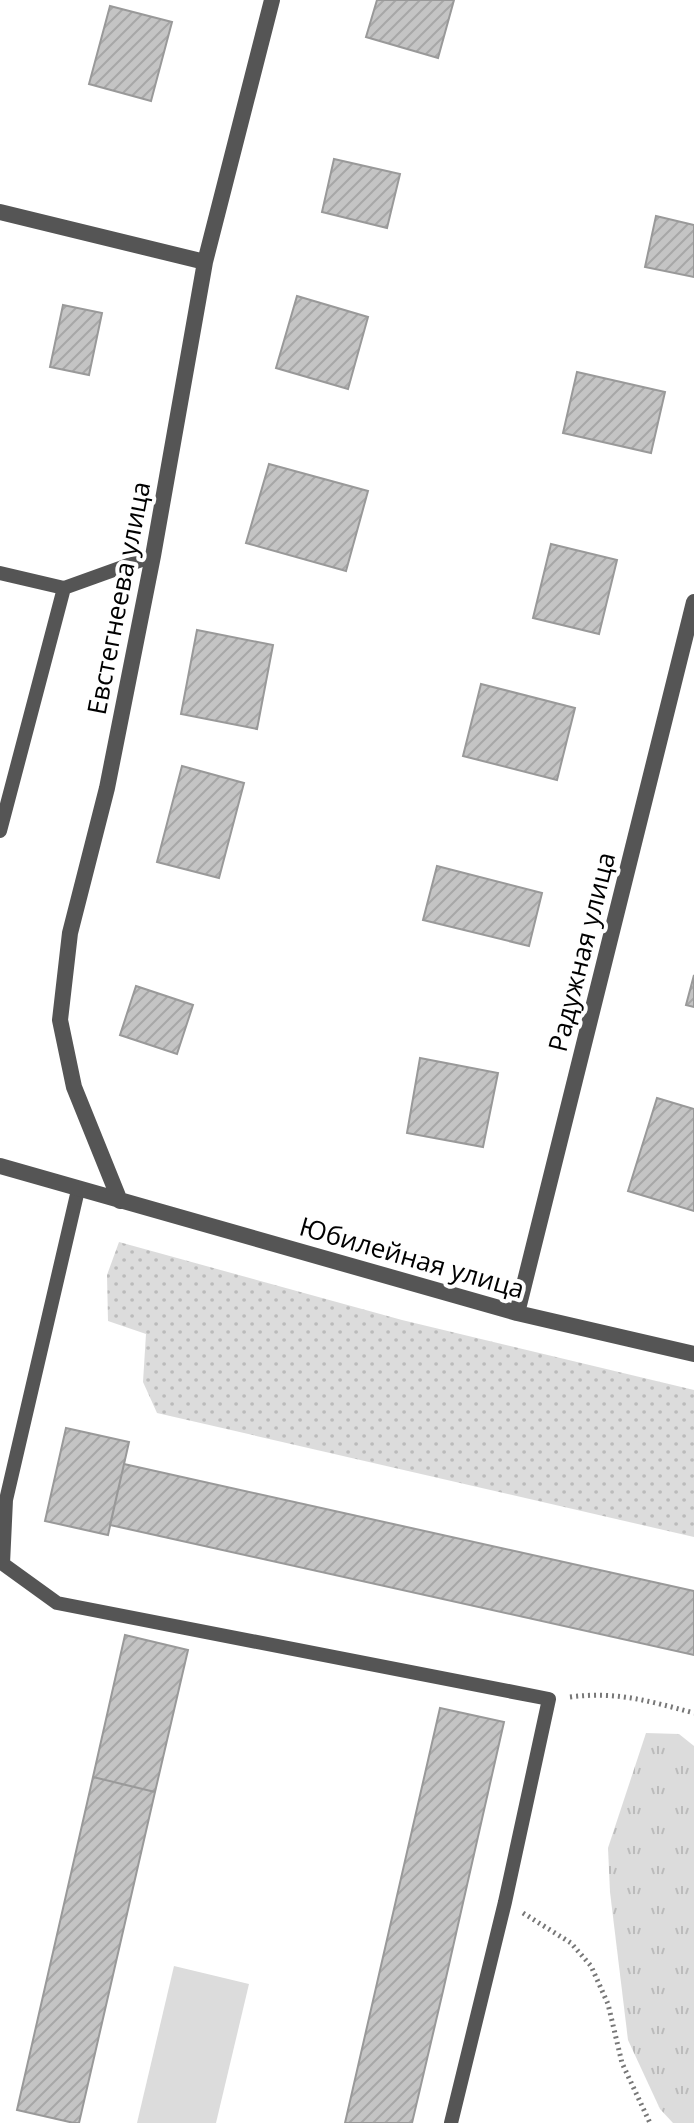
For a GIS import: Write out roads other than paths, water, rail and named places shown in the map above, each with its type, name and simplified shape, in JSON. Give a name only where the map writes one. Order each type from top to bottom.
[{"type":"street","name":"Евстегнеева улица","points":[[120,1201],[74,1087],[60,1020],[70,933],[107,788],[153,556],[205,262],[272,0]]},
{"type":"street","points":[[0,212],[205,262]]},
{"type":"street","name":"Радужная улица","points":[[517,1313],[694,602]]},
{"type":"street","name":"Юбилейная улица","points":[[0,1166],[517,1313],[694,1354]]},
{"type":"lane","points":[[0,573],[64,588],[153,556]]},
{"type":"lane","points":[[0,831],[64,588]]},
{"type":"lane","points":[[78,1190],[6,1500],[3,1564],[57,1603],[549,1699],[505,1902],[451,2123]]}]
